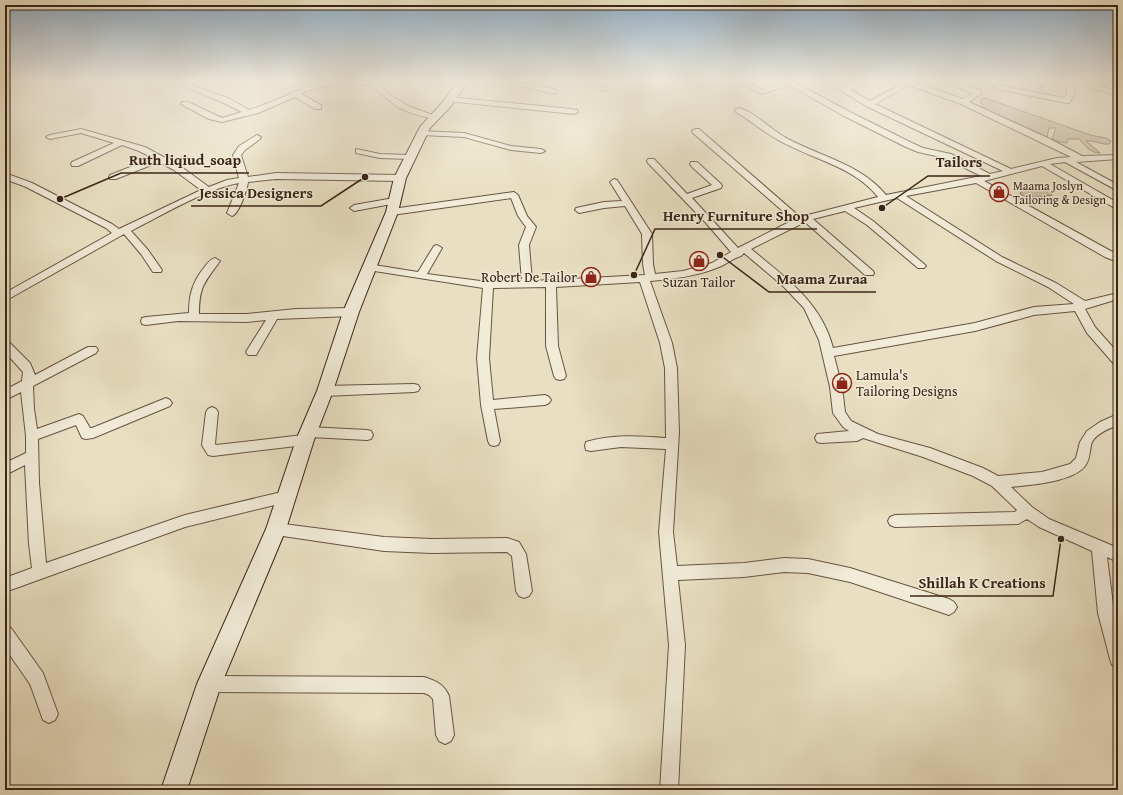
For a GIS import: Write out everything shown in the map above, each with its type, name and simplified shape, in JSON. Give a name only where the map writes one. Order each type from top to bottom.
[{"type":"street","points":[[215,118],[219,120],[227,118]]},
{"type":"street","points":[[174,790],[209,684],[276,529],[306,436],[325,391],[351,312],[393,207],[400,178],[422,133],[433,118]]},
{"type":"street","points":[[751,118],[782,139],[860,176],[876,188],[884,198]]},
{"type":"street","points":[[854,118],[913,147],[948,156],[990,177]]},
{"type":"street","points":[[897,118],[959,145],[1011,172]]},
{"type":"street","points":[[998,118],[1082,159]]},
{"type":"street","points":[[696,131],[869,273]]},
{"type":"street","points":[[50,137],[81,132],[122,142],[142,149],[177,168],[207,190]]},
{"type":"street","points":[[422,133],[464,136],[511,148],[541,151]]},
{"type":"street","points":[[232,213],[245,179],[237,155],[242,148],[257,137]]},
{"type":"street","points":[[75,164],[122,142]]},
{"type":"street","points":[[359,151],[380,156],[409,157]]},
{"type":"street","points":[[368,267],[488,285],[527,286],[647,278],[683,274],[715,265],[767,236],[802,219],[884,198],[977,180],[1066,159],[1118,157]]},
{"type":"street","points":[[113,177],[159,159]]},
{"type":"street","points":[[1066,159],[1118,188]]},
{"type":"street","points":[[651,161],[742,251],[773,271],[805,302],[822,332],[835,383],[839,413],[847,424],[862,433],[888,443],[925,452],[956,463],[997,482],[1027,511],[1044,523],[1118,555]]},
{"type":"street","points":[[686,197],[718,186],[694,164]]},
{"type":"street","points":[[1044,164],[1118,207]]},
{"type":"street","points":[[5,176],[29,185],[122,232],[145,252],[157,270]]},
{"type":"street","points":[[5,297],[83,252],[122,232],[207,190],[230,182],[276,176],[400,178]]},
{"type":"street","points":[[977,180],[1108,256],[1118,259]]},
{"type":"street","points":[[614,182],[647,234],[647,278],[671,368],[672,444],[666,532],[671,573],[676,645],[668,790]]},
{"type":"street","points":[[354,208],[393,207],[514,194],[523,216],[530,227],[529,234],[524,245],[527,286]]},
{"type":"street","points":[[898,195],[999,259],[1052,285],[1082,306],[1091,330],[1118,362]]},
{"type":"street","points":[[579,210],[609,204],[627,203]]},
{"type":"street","points":[[847,208],[870,223],[921,266]]},
{"type":"street","points":[[421,276],[437,248]]},
{"type":"street","points":[[194,316],[194,302],[197,284],[216,261]]},
{"type":"street","points":[[551,284],[552,346],[560,376]]},
{"type":"street","points":[[488,285],[483,358],[487,405],[494,441]]},
{"type":"street","points":[[828,353],[975,327],[1034,312],[1082,306],[1118,296]]},
{"type":"street","points":[[146,321],[194,316],[247,318],[274,315],[351,312]]},
{"type":"street","points":[[252,352],[274,315]]},
{"type":"street","points":[[5,345],[26,366],[29,372],[27,384],[33,455],[32,483],[36,544],[40,572]]},
{"type":"street","points":[[5,395],[92,350]]},
{"type":"street","points":[[325,391],[414,388]]},
{"type":"street","points":[[487,405],[545,400]]},
{"type":"street","points":[[32,436],[79,419],[86,434],[93,433],[166,403]]},
{"type":"street","points":[[212,412],[208,445],[213,451],[306,436],[366,435]]},
{"type":"street","points":[[997,482],[1047,476],[1070,470],[1081,462],[1087,439],[1098,430],[1118,419]]},
{"type":"street","points":[[821,438],[857,436],[862,433]]},
{"type":"street","points":[[591,446],[611,442],[633,441],[672,444]]},
{"type":"street","points":[[5,469],[33,455]]},
{"type":"street","points":[[5,585],[185,521],[286,497]]},
{"type":"street","points":[[895,521],[1018,518],[1027,511]]},
{"type":"street","points":[[276,529],[384,544],[432,546],[507,545],[514,547],[519,554],[524,591]]},
{"type":"street","points":[[1099,547],[1106,613],[1118,659]]},
{"type":"street","points":[[671,573],[744,570],[784,565],[808,566],[850,575],[949,607]]},
{"type":"street","points":[[5,634],[37,679],[49,714]]},
{"type":"street","points":[[209,684],[424,685],[435,689],[441,696],[445,735]]},
{"type":"shaded area","points":[[1003,118],[1042,118],[1090,135],[1106,138],[1111,141],[1109,144],[1106,144],[1086,141],[1100,153],[1096,153],[1079,139],[1067,139],[1067,143],[1052,139],[1056,128],[1049,128],[1047,137],[1040,138]]},
{"type":"shaded area","points":[[1024,186],[1037,186],[1044,191],[1050,190],[1052,195],[1035,197],[1023,196],[1020,194],[1021,188]]},
{"type":"place","name":"Jessica Designers","points":[[365,177]]},
{"type":"place","name":"Maama Joslyn Tailoring & Design","points":[[999,192]]},
{"type":"place","name":"Ruth liqiud_soap","points":[[60,199]]},
{"type":"place","name":"Tailors","points":[[882,208]]},
{"type":"place","name":"Maama Zuraa","points":[[720,255]]},
{"type":"place","name":"Suzan Tailor","points":[[699,261]]},
{"type":"place","name":"Henry Furniture Shop","points":[[634,275]]},
{"type":"place","name":"Robert De Tailor","points":[[591,277]]},
{"type":"place","name":"Lamula's Tailoring Designs","points":[[842,383]]},
{"type":"place","name":"Shillah K Creations","points":[[1061,539]]}]
